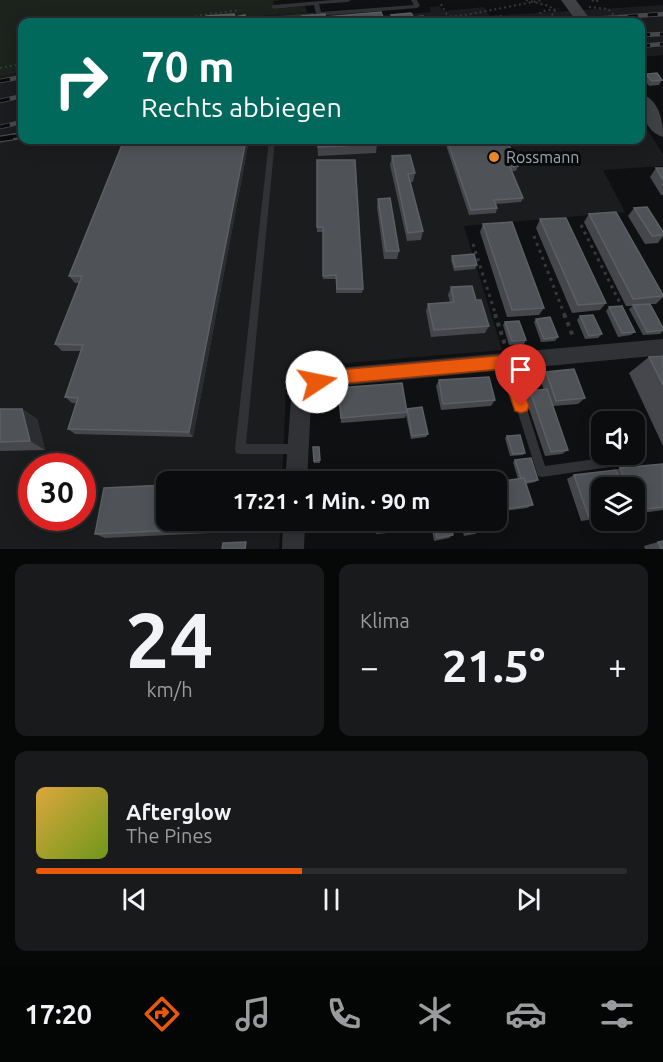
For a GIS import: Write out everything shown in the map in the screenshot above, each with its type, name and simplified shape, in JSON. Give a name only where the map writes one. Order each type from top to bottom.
[{"type":"street","points":[[559,6],[586,15]]},
{"type":"street","points":[[645,106],[655,121]]},
{"type":"street","points":[[296,471],[301,400],[309,387],[326,378],[663,348]]},
{"type":"street","points":[[293,549],[294,531]]},
{"type":"lane","points":[[274,7],[348,0]]},
{"type":"lane","points":[[297,18],[417,6],[414,0]]},
{"type":"lane","points":[[315,3],[320,15]]},
{"type":"lane","points":[[272,144],[240,449],[297,449]]},
{"type":"lane","points":[[509,362],[542,472],[591,465]]},
{"type":"path","points":[[526,0],[559,6]]},
{"type":"path","points":[[459,18],[543,0]]},
{"type":"path","points":[[592,0],[600,7],[610,10],[616,17]]},
{"type":"path","points":[[595,2],[599,0]]},
{"type":"path","points":[[441,4],[449,18]]},
{"type":"path","points":[[550,18],[559,6]]},
{"type":"path","points":[[542,18],[539,14],[543,10],[559,6]]},
{"type":"path","points":[[586,15],[600,7]]},
{"type":"path","points":[[190,18],[244,10]]},
{"type":"path","points":[[476,18],[503,16],[507,18]]},
{"type":"path","points":[[0,68],[18,65]]},
{"type":"path","points":[[581,225],[622,308]]},
{"type":"path","points":[[534,236],[580,355]]},
{"type":"path","points":[[473,244],[509,362]]},
{"type":"shaded area","points":[[0,0],[283,0],[273,1],[275,9],[305,6],[307,12],[242,18],[18,18],[18,73],[0,77]]},
{"type":"shaded area","points":[[663,5],[663,55],[645,57],[645,18],[309,18],[365,13],[367,16],[431,12],[429,7],[440,6],[443,11],[484,7],[490,16]]},
{"type":"shaded area","points":[[307,12],[309,18],[234,18]]},
{"type":"shaded area","points":[[18,73],[18,144],[645,144],[645,126],[663,154],[663,166],[603,170],[625,212],[464,226],[502,350],[287,368],[282,471],[156,471],[156,531],[280,531],[279,549],[0,549],[0,77]]},
{"type":"building","points":[[381,12],[383,18],[303,18],[302,16],[325,14],[325,17]]},
{"type":"building","points":[[411,13],[414,18],[392,18],[391,15]]},
{"type":"building","points":[[234,14],[235,17],[245,15],[246,18],[206,18],[206,16]]},
{"type":"building","points":[[657,73],[662,80],[652,81],[646,74]]},
{"type":"building","points":[[122,144],[245,144],[189,432],[68,429],[78,398],[65,397],[83,345],[55,344],[82,276],[69,276]]},
{"type":"building","points":[[318,144],[377,144],[318,147]]},
{"type":"building","points":[[448,144],[509,144],[518,166],[510,167],[523,198],[494,200],[497,208],[471,210]]},
{"type":"building","points":[[410,155],[415,173],[408,174],[423,231],[408,233],[392,156]]},
{"type":"building","points":[[317,160],[355,160],[363,289],[337,289],[336,275],[323,276],[323,227],[317,227]]},
{"type":"building","points":[[656,168],[663,168],[663,180]]},
{"type":"building","points":[[390,198],[399,251],[386,251],[378,199]]},
{"type":"building","points":[[647,207],[663,235],[652,236],[634,208]]},
{"type":"building","points":[[616,212],[663,296],[633,299],[589,214]]},
{"type":"building","points":[[566,218],[606,303],[578,305],[540,219]]},
{"type":"building","points":[[512,222],[544,308],[512,310],[483,224]]},
{"type":"building","points":[[474,254],[477,265],[455,267],[452,256]]},
{"type":"building","points":[[472,286],[476,300],[481,300],[489,326],[434,330],[428,304],[454,302],[451,287]]},
{"type":"building","points":[[650,304],[663,330],[647,332],[633,305]]},
{"type":"building","points":[[622,306],[635,332],[622,333],[609,307]]},
{"type":"building","points":[[593,315],[602,334],[589,336],[580,316]]},
{"type":"building","points":[[550,317],[558,337],[544,339],[536,319]]},
{"type":"building","points":[[519,321],[526,340],[512,341],[505,322]]},
{"type":"building","points":[[663,356],[663,385],[649,357]]},
{"type":"building","points":[[574,369],[585,398],[556,401],[546,372]]},
{"type":"building","points":[[489,377],[495,400],[443,404],[439,380]]},
{"type":"building","points":[[402,383],[407,412],[341,418],[338,388]]},
{"type":"building","points":[[547,389],[568,450],[551,452],[530,391]]},
{"type":"building","points":[[422,407],[428,434],[412,436],[407,409]]},
{"type":"building","points":[[0,409],[22,409],[30,441],[0,442]]},
{"type":"building","points":[[520,435],[525,453],[513,454],[507,436]]},
{"type":"building","points":[[313,447],[319,447],[320,460],[314,461]]},
{"type":"building","points":[[531,458],[538,480],[526,482],[524,478],[521,478],[515,460]]},
{"type":"building","points":[[663,464],[663,507],[645,509],[645,477],[623,477],[620,468]]},
{"type":"building","points":[[616,470],[619,477],[591,477],[591,518],[589,518],[574,475]]},
{"type":"building","points":[[524,478],[533,505],[507,509],[507,480]]},
{"type":"building","points":[[156,485],[156,531],[95,534],[104,488]]},
{"type":"building","points":[[435,531],[452,531],[453,535],[437,538]]},
{"type":"building","points":[[663,541],[663,549],[661,549],[658,542]]},
{"type":"building","points":[[246,542],[245,549],[222,549],[223,543]]},
{"type":"railway","points":[[606,18],[663,14]]},
{"type":"railway","points":[[645,35],[663,34]]},
{"type":"railway","points":[[645,46],[663,44]]},
{"type":"railway","points":[[0,81],[18,78]]},
{"type":"railway","points":[[0,101],[18,97]]},
{"type":"railway","points":[[0,127],[18,123]]},
{"type":"railway","points":[[0,139],[18,136]]},
{"type":"railway","points":[[10,137],[18,136]]},
{"type":"place","name":"Rossmann","points":[[494,157]]},
{"type":"route","points":[[317,382],[326,378],[507,362],[521,406]]}]
